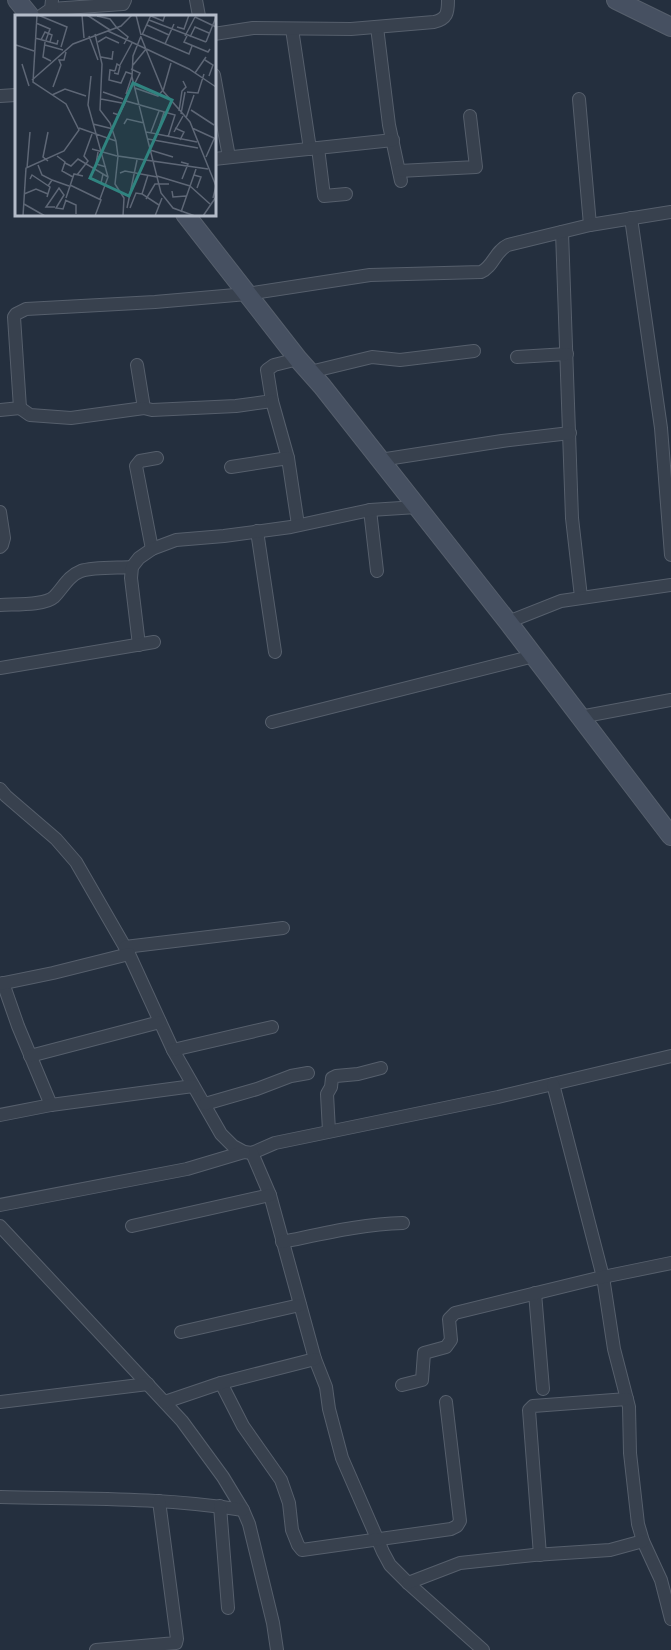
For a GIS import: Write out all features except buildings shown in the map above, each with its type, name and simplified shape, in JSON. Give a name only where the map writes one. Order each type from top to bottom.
[{"type":"street","points":[[17,0],[29,15]]},
{"type":"street","points":[[48,9],[123,4],[125,0]]},
{"type":"street","points":[[196,0],[199,15]]},
{"type":"street","points":[[216,34],[253,28],[351,29],[434,22],[446,16],[448,0]]},
{"type":"street","points":[[616,0],[635,5],[671,27]]},
{"type":"street","points":[[377,27],[400,176],[476,167],[470,116]]},
{"type":"street","points":[[292,29],[324,196],[346,194]]},
{"type":"street","points":[[216,86],[229,158]]},
{"type":"street","points":[[0,96],[15,95]]},
{"type":"street","points":[[579,99],[590,225]]},
{"type":"street","points":[[216,159],[393,140]]},
{"type":"street","points":[[20,408],[15,317],[20,311],[26,309],[247,294],[370,275],[481,272],[486,270],[501,248],[590,225],[671,212]]},
{"type":"street","points":[[187,216],[508,622],[671,836]]},
{"type":"street","points":[[631,218],[661,428],[671,555]]},
{"type":"street","points":[[562,232],[572,518],[581,597]]},
{"type":"street","points":[[298,525],[288,458],[272,401],[267,370],[274,365],[304,365],[372,357],[400,360],[474,351]]},
{"type":"street","points":[[517,357],[567,354]]},
{"type":"street","points":[[137,365],[144,408]]},
{"type":"street","points":[[0,410],[20,408],[30,415],[71,418],[144,408],[152,410],[236,406],[272,401]]},
{"type":"street","points":[[380,460],[570,433]]},
{"type":"street","points":[[152,549],[136,466],[140,461],[157,458]]},
{"type":"street","points":[[231,467],[288,458]]},
{"type":"street","points":[[139,645],[130,578],[132,567],[139,558],[152,549],[176,540],[298,525],[370,510],[417,507]]},
{"type":"street","points":[[370,510],[377,571]]},
{"type":"street","points":[[0,512],[4,538],[0,547]]},
{"type":"street","points":[[257,531],[275,652]]},
{"type":"street","points":[[0,604],[42,603],[53,598],[68,580],[82,570],[132,567]]},
{"type":"street","points":[[508,622],[561,601],[671,585]]},
{"type":"street","points":[[0,668],[154,642]]},
{"type":"street","points":[[272,722],[534,656]]},
{"type":"street","points":[[580,717],[671,700]]},
{"type":"street","points":[[2,795],[56,838],[76,862],[127,951],[173,1050],[193,1086],[221,1134],[233,1146],[248,1152],[270,1195],[315,1359],[326,1387],[329,1409],[342,1458],[390,1565],[483,1650]]},
{"type":"street","points":[[51,1105],[1,984],[127,951],[283,928]]},
{"type":"street","points":[[30,1056],[160,1022]]},
{"type":"street","points":[[173,1050],[272,1027]]},
{"type":"street","points":[[0,1205],[187,1169],[275,1143],[498,1097],[671,1056]]},
{"type":"street","points":[[328,1131],[327,1094],[332,1078],[371,1072],[381,1068]]},
{"type":"street","points":[[205,1104],[257,1089],[291,1076],[308,1073]]},
{"type":"street","points":[[553,1084],[603,1277],[614,1348],[629,1407],[630,1453],[638,1524],[643,1541],[662,1580],[671,1619]]},
{"type":"street","points":[[0,1115],[51,1105],[193,1086]]},
{"type":"street","points":[[132,1226],[270,1195]]},
{"type":"street","points":[[282,1242],[382,1223],[403,1223]]},
{"type":"street","points":[[0,1226],[182,1421],[223,1477],[249,1524],[273,1623],[277,1650]]},
{"type":"street","points":[[402,1385],[424,1386],[424,1353],[446,1347],[451,1340],[449,1319],[455,1313],[671,1263]]},
{"type":"street","points":[[535,1293],[543,1389]]},
{"type":"street","points":[[182,1332],[300,1305]]},
{"type":"street","points":[[165,1402],[221,1383],[315,1359]]},
{"type":"street","points":[[221,1383],[243,1426],[281,1480],[289,1503],[292,1530],[302,1550],[451,1529],[457,1526],[460,1521],[446,1402]]},
{"type":"street","points":[[0,1402],[148,1384]]},
{"type":"street","points":[[540,1555],[530,1407],[627,1399]]},
{"type":"street","points":[[0,1497],[159,1501],[243,1510]]},
{"type":"street","points":[[96,1650],[176,1643],[159,1501]]},
{"type":"street","points":[[220,1506],[228,1608]]},
{"type":"street","points":[[408,1583],[460,1563],[610,1550],[643,1541]]}]
